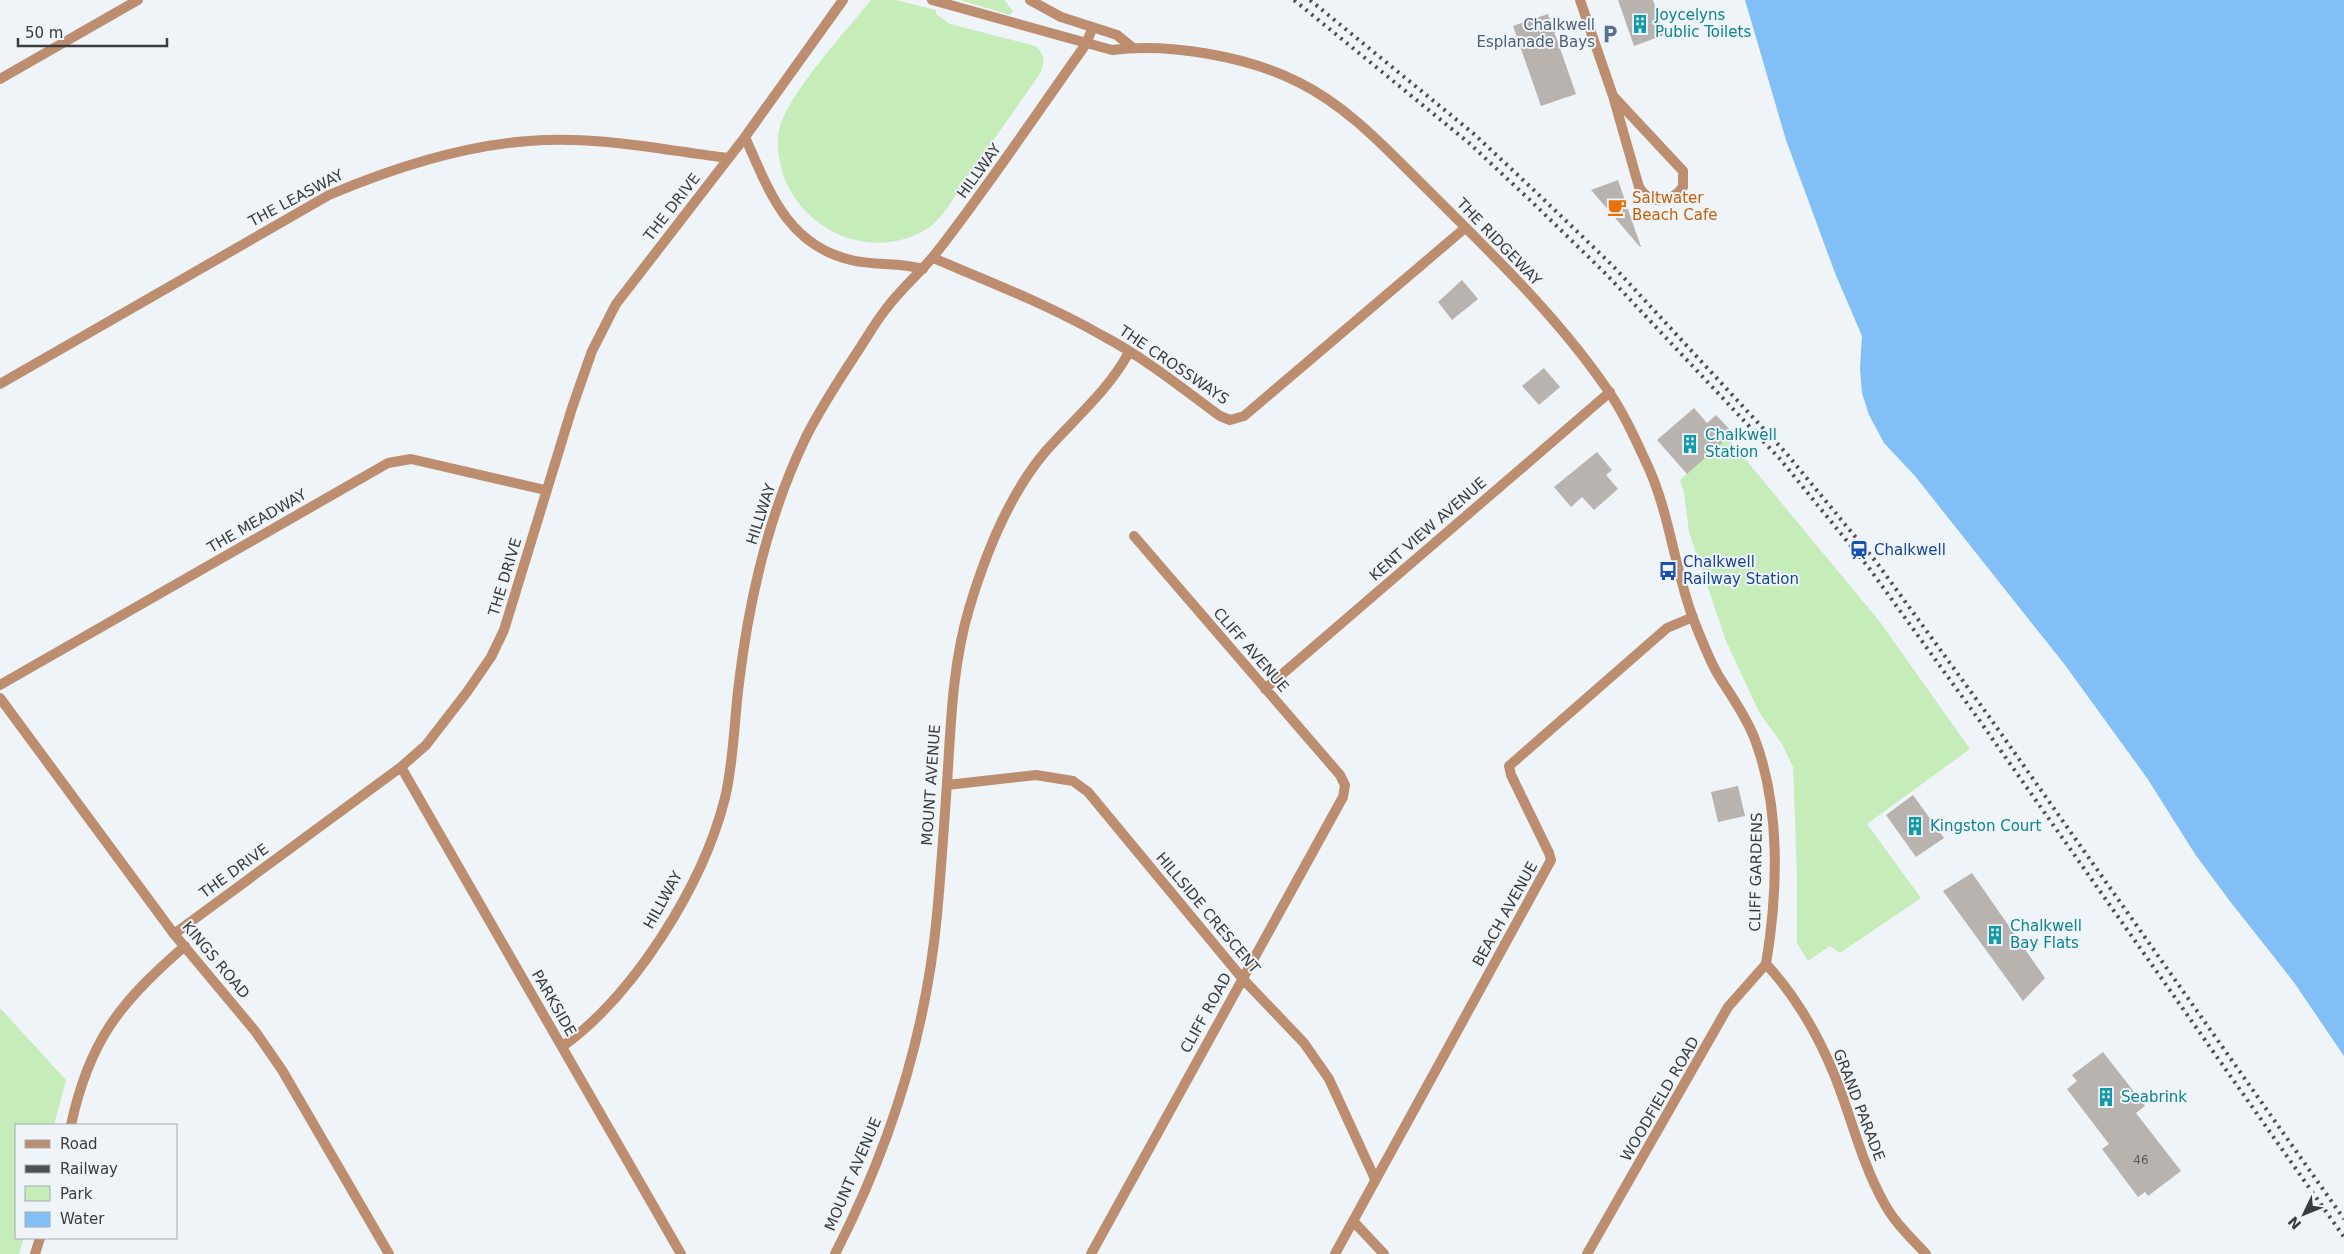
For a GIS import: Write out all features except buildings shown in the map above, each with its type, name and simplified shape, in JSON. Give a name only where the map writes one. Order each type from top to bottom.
[{"type":"street","points":[[0,79],[138,0]]},
{"type":"street","name":"THE DRIVE","points":[[174,934],[401,767],[426,745],[491,657],[504,630],[545,490],[592,351],[616,304],[745,138],[843,0]]},
{"type":"street","name":"THE RIDGEWAY","points":[[932,0],[1112,50],[1133,48],[1222,56],[1255,65],[1298,82],[1328,98],[1348,114],[1466,228],[1570,340],[1610,392],[1656,484],[1693,616]]},
{"type":"street","name":"THE RIDGEWAY","points":[[1030,0],[1061,18],[1092,29],[1117,35],[1133,48]]},
{"type":"street","points":[[1580,0],[1613,96],[1639,186],[1649,198],[1661,201],[1670,200],[1683,187],[1683,171],[1613,96]]},
{"type":"street","name":"HILLWAY","points":[[562,1047],[584,1031],[644,962],[675,915],[700,864],[725,799],[732,758],[748,613],[767,541],[790,474],[806,436],[826,400],[886,308],[923,269],[991,182],[1086,44],[1092,29]]},
{"type":"street","points":[[745,138],[771,197],[799,233],[831,254],[852,261],[910,265],[923,269]]},
{"type":"street","name":"THE LEASWAY","points":[[0,384],[329,195],[374,176],[434,158],[482,147],[530,140],[586,140],[728,158]]},
{"type":"street","name":"THE CROSSWAYS","points":[[932,258],[1065,316],[1129,352],[1220,416],[1230,420],[1244,416],[1466,228]]},
{"type":"street","name":"MOUNT AVENUE","points":[[835,1254],[858,1208],[894,1116],[923,1008],[937,917],[956,659],[968,611],[989,546],[1027,475],[1117,372],[1129,352]]},
{"type":"street","name":"KENT VIEW AVENUE","points":[[1265,689],[1610,392]]},
{"type":"street","name":"THE MEADWAY","points":[[0,685],[388,463],[410,459],[545,490]]},
{"type":"street","name":"CLIFF AVENUE","points":[[1134,536],[1340,775],[1345,785]]},
{"type":"street","name":"CLIFF GARDENS","points":[[1693,616],[1709,656],[1753,735],[1771,798],[1774,841],[1770,941],[1766,964]]},
{"type":"street","name":"BEACH AVENUE","points":[[1335,1254],[1551,860],[1550,853],[1511,775],[1509,766],[1666,628],[1693,616]]},
{"type":"street","name":"KINGS ROAD","points":[[0,698],[174,934],[255,1030],[389,1254]]},
{"type":"street","name":"PARKSIDE","points":[[401,767],[681,1254]]},
{"type":"street","name":"HILLSIDE CRESCENT","points":[[947,784],[1036,775],[1073,781],[1088,792],[1242,978],[1304,1043],[1324,1072],[1375,1179]]},
{"type":"street","name":"CLIFF ROAD","points":[[1091,1254],[1343,797],[1345,785]]},
{"type":"street","points":[[71,1124],[80,1085],[100,1039],[122,1008],[150,977],[185,946]]},
{"type":"street","name":"WOODFIELD ROAD","points":[[1587,1254],[1728,1007],[1766,964]]},
{"type":"street","name":"GRAND PARADE","points":[[1766,964],[1787,986],[1811,1025],[1834,1074],[1868,1169],[1884,1203],[1926,1254]]},
{"type":"street","points":[[1353,1221],[1384,1254]]},
{"type":"street","points":[[35,1254],[40,1239]]},
{"type":"green space","points":[[871,0],[896,0],[936,10],[936,14],[950,24],[1035,46],[1040,51],[1043,60],[1042,69],[1036,79],[941,216],[931,226],[910,237],[888,242],[866,242],[844,237],[824,227],[807,213],[793,195],[783,174],[778,147],[779,130],[793,99]]},
{"type":"green space","points":[[960,0],[1004,0],[1013,11],[1010,15]]},
{"type":"green space","points":[[1727,437],[1880,622],[1970,749],[1867,824],[1921,898],[1840,953],[1830,946],[1808,961],[1797,943],[1797,875],[1793,767],[1782,744],[1759,712],[1726,641],[1689,532],[1684,492],[1680,480]]},
{"type":"green space","points":[[0,1008],[66,1080],[54,1124],[15,1124],[15,1239],[24,1239],[19,1254],[0,1254]]},
{"type":"water","points":[[1745,0],[2344,0],[2344,1056],[2293,981],[2195,854],[2147,778],[2065,665],[1915,476],[1884,443],[1869,415],[1862,393],[1860,368],[1862,336],[1835,273],[1786,140]]},
{"type":"railway","points":[[1294,0],[1469,143],[1531,201],[1606,274],[1780,459],[1869,568],[1982,724],[2344,1237]]},
{"type":"railway","points":[[1310,0],[1474,134],[1538,194],[1613,266],[1786,453],[1877,563],[1990,718],[2344,1219]]},
{"type":"place","name":"Joycelyns Public Toilets","points":[[1640,24]]},
{"type":"place","name":"Chalkwell Esplanade Bays","points":[[1610,34]]},
{"type":"place","name":"Saltwater Beach Cafe","points":[[1617,207]]},
{"type":"place","name":"Chalkwell Station","points":[[1690,444]]},
{"type":"place","name":"Chalkwell","points":[[1859,550]]},
{"type":"place","name":"Chalkwell Railway Station","points":[[1668,571]]},
{"type":"place","name":"Kingston Court","points":[[1915,826]]},
{"type":"place","name":"Chalkwell Bay Flats","points":[[1995,935]]},
{"type":"place","name":"Seabrink","points":[[2106,1097]]}]
